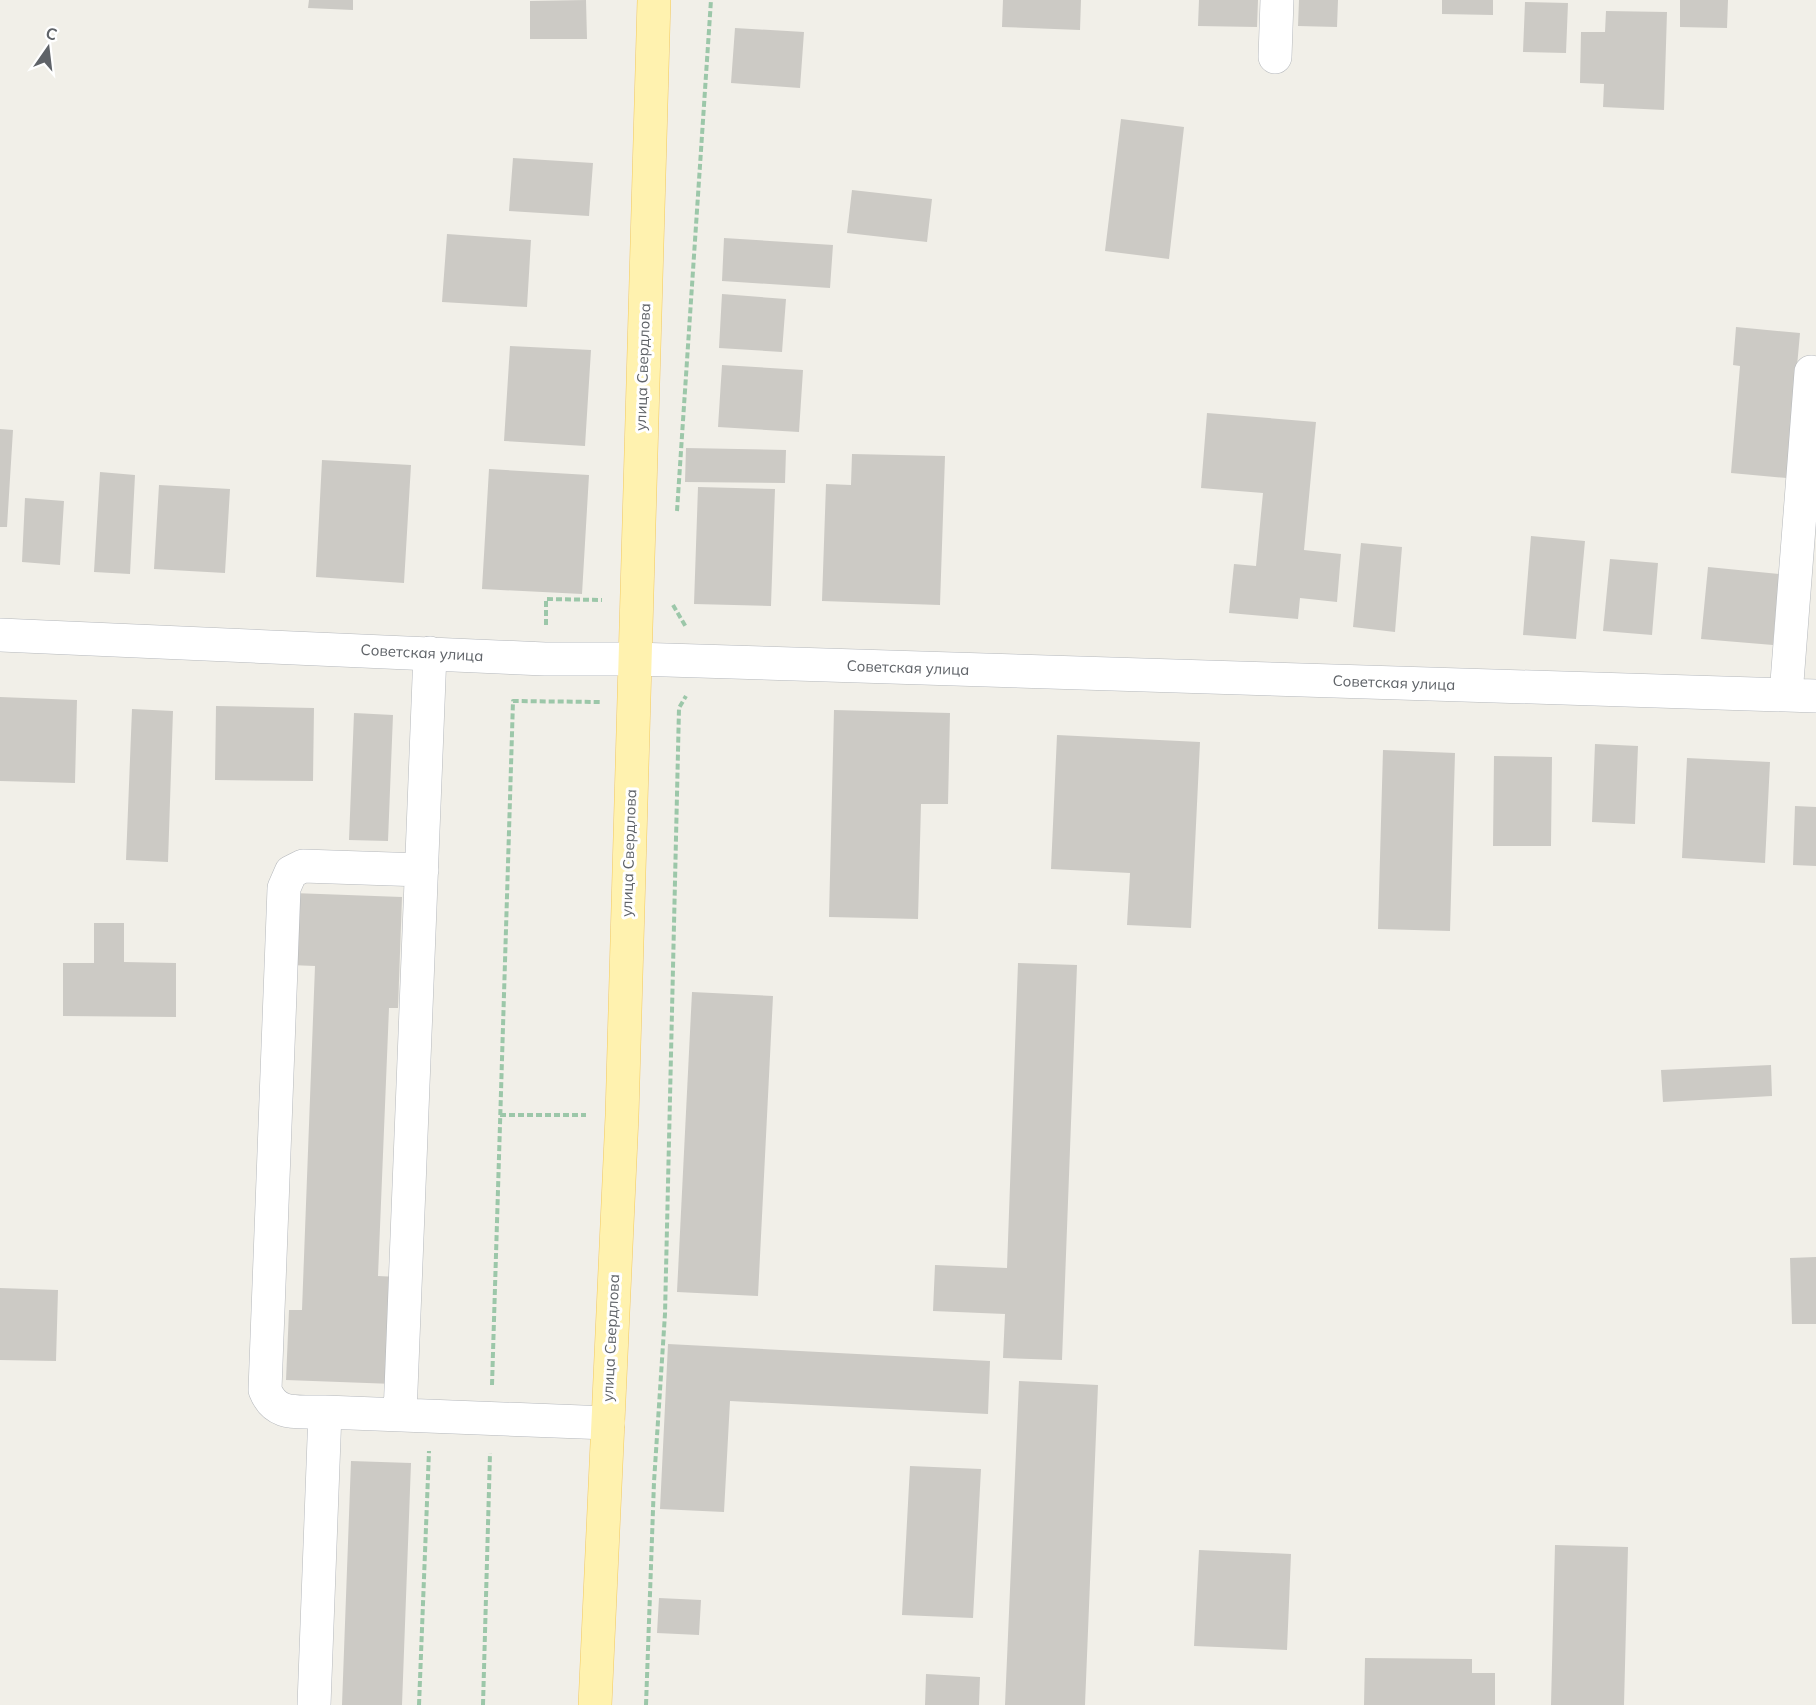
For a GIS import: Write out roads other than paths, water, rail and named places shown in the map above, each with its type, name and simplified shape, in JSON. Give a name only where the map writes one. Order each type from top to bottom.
[{"type":"main road","name":"улица Свердлова","points":[[595,1705],[622,1116],[654,0]]},
{"type":"street","points":[[1275,57],[1277,0]]},
{"type":"street","points":[[1801,696],[1811,372]]},
{"type":"street","name":"Советская улица","points":[[0,635],[545,659],[634,659],[1801,696]]},
{"type":"street","points":[[415,1416],[422,870],[430,654]]},
{"type":"street","points":[[422,870],[303,866],[291,872],[287,878],[284,888],[265,1390],[271,1402],[282,1410],[608,1423]]},
{"type":"street","points":[[314,1705],[325,1412]]}]
